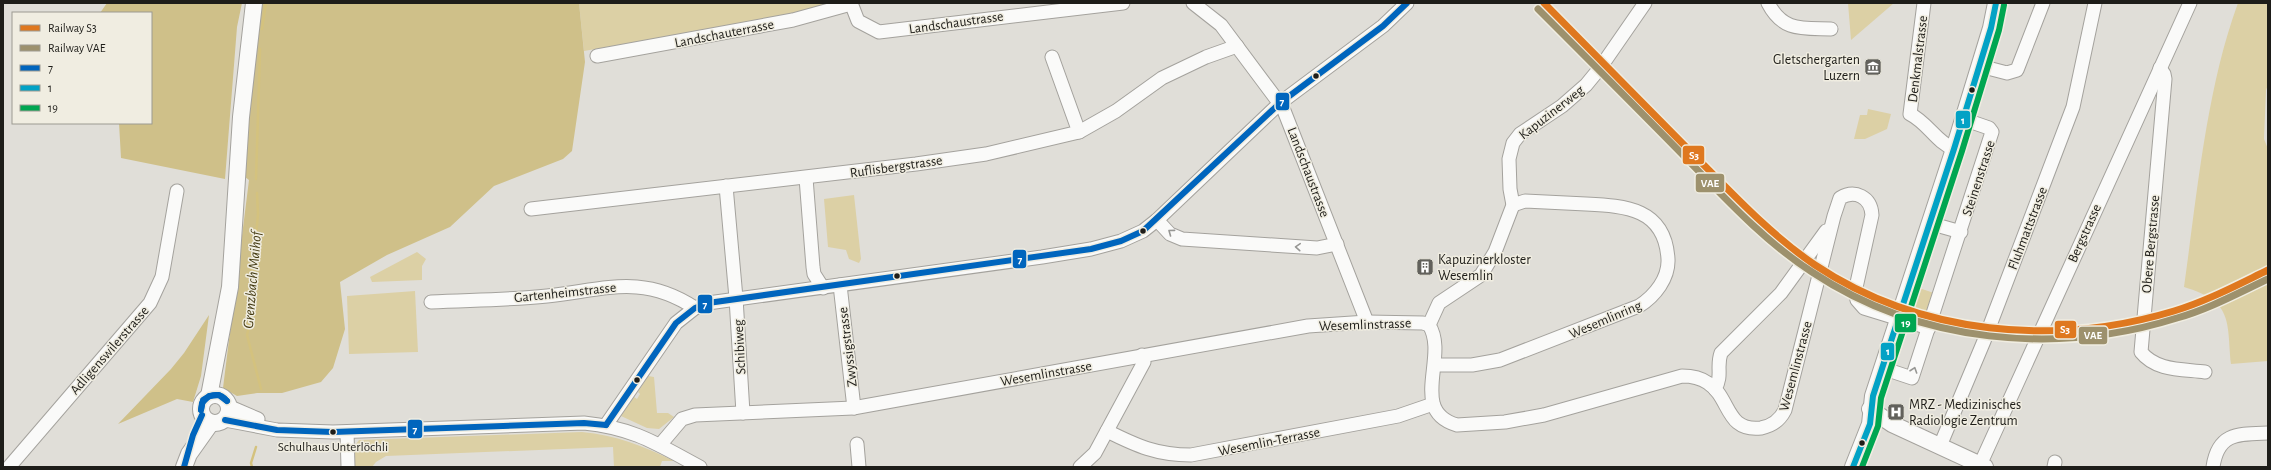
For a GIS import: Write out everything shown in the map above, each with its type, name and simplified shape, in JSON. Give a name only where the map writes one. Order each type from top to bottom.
[{"type":"main road","points":[[217,416],[201,404],[214,395],[231,310],[230,288],[241,117],[254,3]]},
{"type":"main road","points":[[1853,467],[1870,424],[1870,409],[1882,368],[1980,66],[1996,3]]},
{"type":"main road","points":[[186,460],[191,438],[217,416],[224,397],[214,395]]},
{"type":"main road","points":[[1870,409],[1886,420],[1983,466]]},
{"type":"street","name":"Landschaustrasse","points":[[851,3],[858,20],[879,32],[1123,3]]},
{"type":"street","name":"Landschauterrasse","points":[[597,56],[792,20],[851,3]]},
{"type":"street","name":"Landschaustrasse","points":[[1193,3],[1221,24],[1280,103],[1367,322]]},
{"type":"street","points":[[606,425],[669,332],[684,315],[694,308],[708,303],[736,298],[840,286],[1092,248],[1121,241],[1143,231],[1157,220],[1280,103],[1383,26],[1407,3]]},
{"type":"street","name":"Kapuzinerweg","points":[[1429,325],[1440,303],[1481,275],[1488,266],[1502,237],[1513,205],[1510,189],[1509,160],[1513,143],[1520,134],[1562,106],[1586,85],[1600,68],[1645,3]]},
{"type":"street","points":[[1768,3],[1774,14],[1788,25],[1797,28],[1830,29]]},
{"type":"street","name":"Denkmalstrasse","points":[[1924,3],[1910,114],[1929,127],[1944,145],[1954,149]]},
{"type":"street","points":[[1980,66],[2008,73],[2017,70],[2043,3]]},
{"type":"street","name":"Fluhmattstrasse","points":[[1937,445],[1984,341],[2073,107],[2095,3]]},
{"type":"street","name":"Bergstrasse","points":[[1983,466],[2190,3]]},
{"type":"street","name":"Ruflisbergstrasse","points":[[531,209],[806,178],[970,156],[1079,132],[1116,111],[1162,78],[1206,57],[1237,46]]},
{"type":"street","points":[[1052,57],[1079,132]]},
{"type":"street","name":"Obere Bergstrasse","points":[[2160,68],[2164,74],[2165,80],[2141,352],[2146,358],[2163,367],[2205,372]]},
{"type":"street","name":"Steinenstrasse","points":[[1882,368],[1912,378],[1961,232],[1992,132],[1989,128],[1963,119]]},
{"type":"street","points":[[806,178],[814,274],[824,288]]},
{"type":"street","name":"Schibiweg","points":[[726,186],[736,298],[743,413]]},
{"type":"street","name":"Adligenswilerstrasse","points":[[9,467],[150,303],[162,277],[177,191]]},
{"type":"street","name":"Wesemlinstrasse","points":[[660,445],[674,426],[688,416],[854,408],[1308,326],[1367,322],[1423,323],[1429,325],[1434,338],[1435,365],[1431,393],[1432,404],[1440,416],[1449,423],[1466,425],[1505,422],[1544,415],[1682,376],[1700,379],[1715,389],[1731,416],[1747,428],[1765,427],[1782,417],[1788,400],[1830,232],[1840,198],[1855,194],[1869,202],[1872,215],[1855,292],[1857,300],[1864,308],[1899,318]]},
{"type":"street","name":"Wesemlinring","points":[[1435,365],[1472,365],[1500,360],[1639,306],[1650,299],[1666,273],[1668,253],[1662,233],[1649,218],[1632,208],[1524,201],[1513,205]]},
{"type":"street","points":[[1157,220],[1170,234],[1182,239],[1317,248],[1337,244]]},
{"type":"street","name":"Steinenstrasse","points":[[1929,222],[1961,232]]},
{"type":"street","points":[[1715,389],[1719,381],[1717,363],[1721,353],[1781,293],[1826,231],[1830,232]]},
{"type":"street","name":"Gartenheimstrasse","points":[[431,302],[547,296],[604,287],[637,286],[658,290],[694,308]]},
{"type":"street","name":"Zwyssigstrasse","points":[[840,286],[854,408]]},
{"type":"street","points":[[1899,318],[1928,328]]},
{"type":"street","points":[[1080,467],[1095,452],[1107,431],[1144,362],[1142,355]]},
{"type":"street","name":"Wesemlin-Terrasse","points":[[1107,431],[1151,451],[1168,455],[1191,455],[1398,416],[1432,404]]},
{"type":"street","points":[[217,416],[251,417],[294,429],[347,432],[584,423],[606,425],[631,431],[700,467]]},
{"type":"street","points":[[347,432],[348,467]]},
{"type":"street","points":[[2213,467],[2217,450],[2225,440],[2239,434],[2268,433]]},
{"type":"street","points":[[857,444],[859,467]]},
{"type":"shaded area","points":[[107,3],[242,3],[237,27],[225,179],[121,158],[119,124],[152,124],[152,12],[101,12]]},
{"type":"shaded area","points":[[261,3],[579,3],[585,62],[572,151],[563,159],[494,186],[450,227],[387,255],[340,282],[345,329],[333,368],[321,382],[282,393],[257,393],[237,396],[223,388],[249,180],[245,177],[246,145]]},
{"type":"shaded area","points":[[579,3],[841,3],[796,14],[584,51]]},
{"type":"shaded area","points":[[1848,3],[1894,3],[1851,40]]},
{"type":"shaded area","points":[[2238,3],[2268,3],[2268,85],[2266,90],[2264,139],[2268,149],[2268,361],[2231,364],[2227,324],[2219,306],[2211,299],[2200,293],[2184,287],[2198,180],[2210,107],[2227,36]]},
{"type":"shaded area","points":[[1868,109],[1891,114],[1887,129],[1865,139],[1854,139],[1860,115],[1867,115]]},
{"type":"shaded area","points":[[854,195],[861,259],[859,263],[849,259],[846,250],[828,247],[824,199]]},
{"type":"shaded area","points":[[417,252],[426,259],[422,266],[422,280],[372,282],[370,277]]},
{"type":"shaded area","points":[[1916,287],[1934,293],[1924,324],[1906,319]]},
{"type":"shaded area","points":[[415,291],[418,352],[349,354],[347,296]]},
{"type":"shaded area","points":[[209,315],[201,376],[193,402],[177,399],[118,424],[171,369],[184,353]]},
{"type":"shaded area","points":[[648,376],[654,377],[657,413],[668,413],[674,417],[659,429],[647,428],[621,416],[634,397],[637,399],[640,394],[638,392]]},
{"type":"shaded area","points":[[582,432],[594,433],[629,442],[674,461],[662,461],[660,467],[614,467],[613,447],[386,456],[376,462],[372,467],[355,467],[354,447],[359,440]]},
{"type":"waterway","name":"Grenzbach Maihof","points":[[262,29],[266,3]]},
{"type":"waterway","points":[[256,179],[260,49]]},
{"type":"waterway","name":"Grenzbach Maihof","points":[[257,193],[258,214],[251,287],[251,319],[247,335],[261,389]]},
{"type":"waterway","name":"Grenzbach Maihof","points":[[252,467],[251,463],[256,447]]},
{"type":"rail line","name":"S3","points":[[1544,3],[1734,196],[1781,239],[1815,265],[1856,289],[1899,307],[1943,320],[1989,328],[2036,331],[2082,329],[2129,322],[2174,311],[2210,298],[2268,270]]},
{"type":"rail line","name":"VAE","points":[[1538,9],[1648,119],[1729,203],[1777,247],[1812,272],[1853,296],[1897,314],[1943,328],[1989,336],[2037,339],[2084,337],[2131,330],[2177,318],[2200,310],[2268,279]]},
{"type":"transit line","name":"7","points":[[606,425],[676,323],[695,308],[708,303],[1091,249],[1121,241],[1143,231],[1280,103],[1383,26],[1407,3]]},
{"type":"transit line","name":"1","points":[[1853,467],[1870,424],[1873,396],[1954,149],[1991,28],[1996,3]]},
{"type":"transit line","name":"19","points":[[1862,467],[1878,426],[1881,398],[1962,151],[1999,30],[2004,5]]},
{"type":"transit line","name":"7","points":[[201,410],[203,400],[210,396],[219,395],[227,401]]},
{"type":"transit line","name":"7","points":[[201,410],[202,403],[209,396],[219,395],[227,401]]},
{"type":"transit line","name":"7","points":[[184,467],[193,435],[202,415]]},
{"type":"transit line","name":"7","points":[[225,420],[277,430],[333,432],[584,423],[606,425]]},
{"type":"place","name":"Gletschergarten Luzern","points":[[1873,67]]},
{"type":"place","name":"Kapuzinerkloster Wesemlin","points":[[1425,267]]},
{"type":"place","name":"MRZ - Medizinisches Radiologie Zentrum","points":[[1896,412]]},
{"type":"place","name":"Schulhaus Unterlöchli","points":[[333,432]]}]
